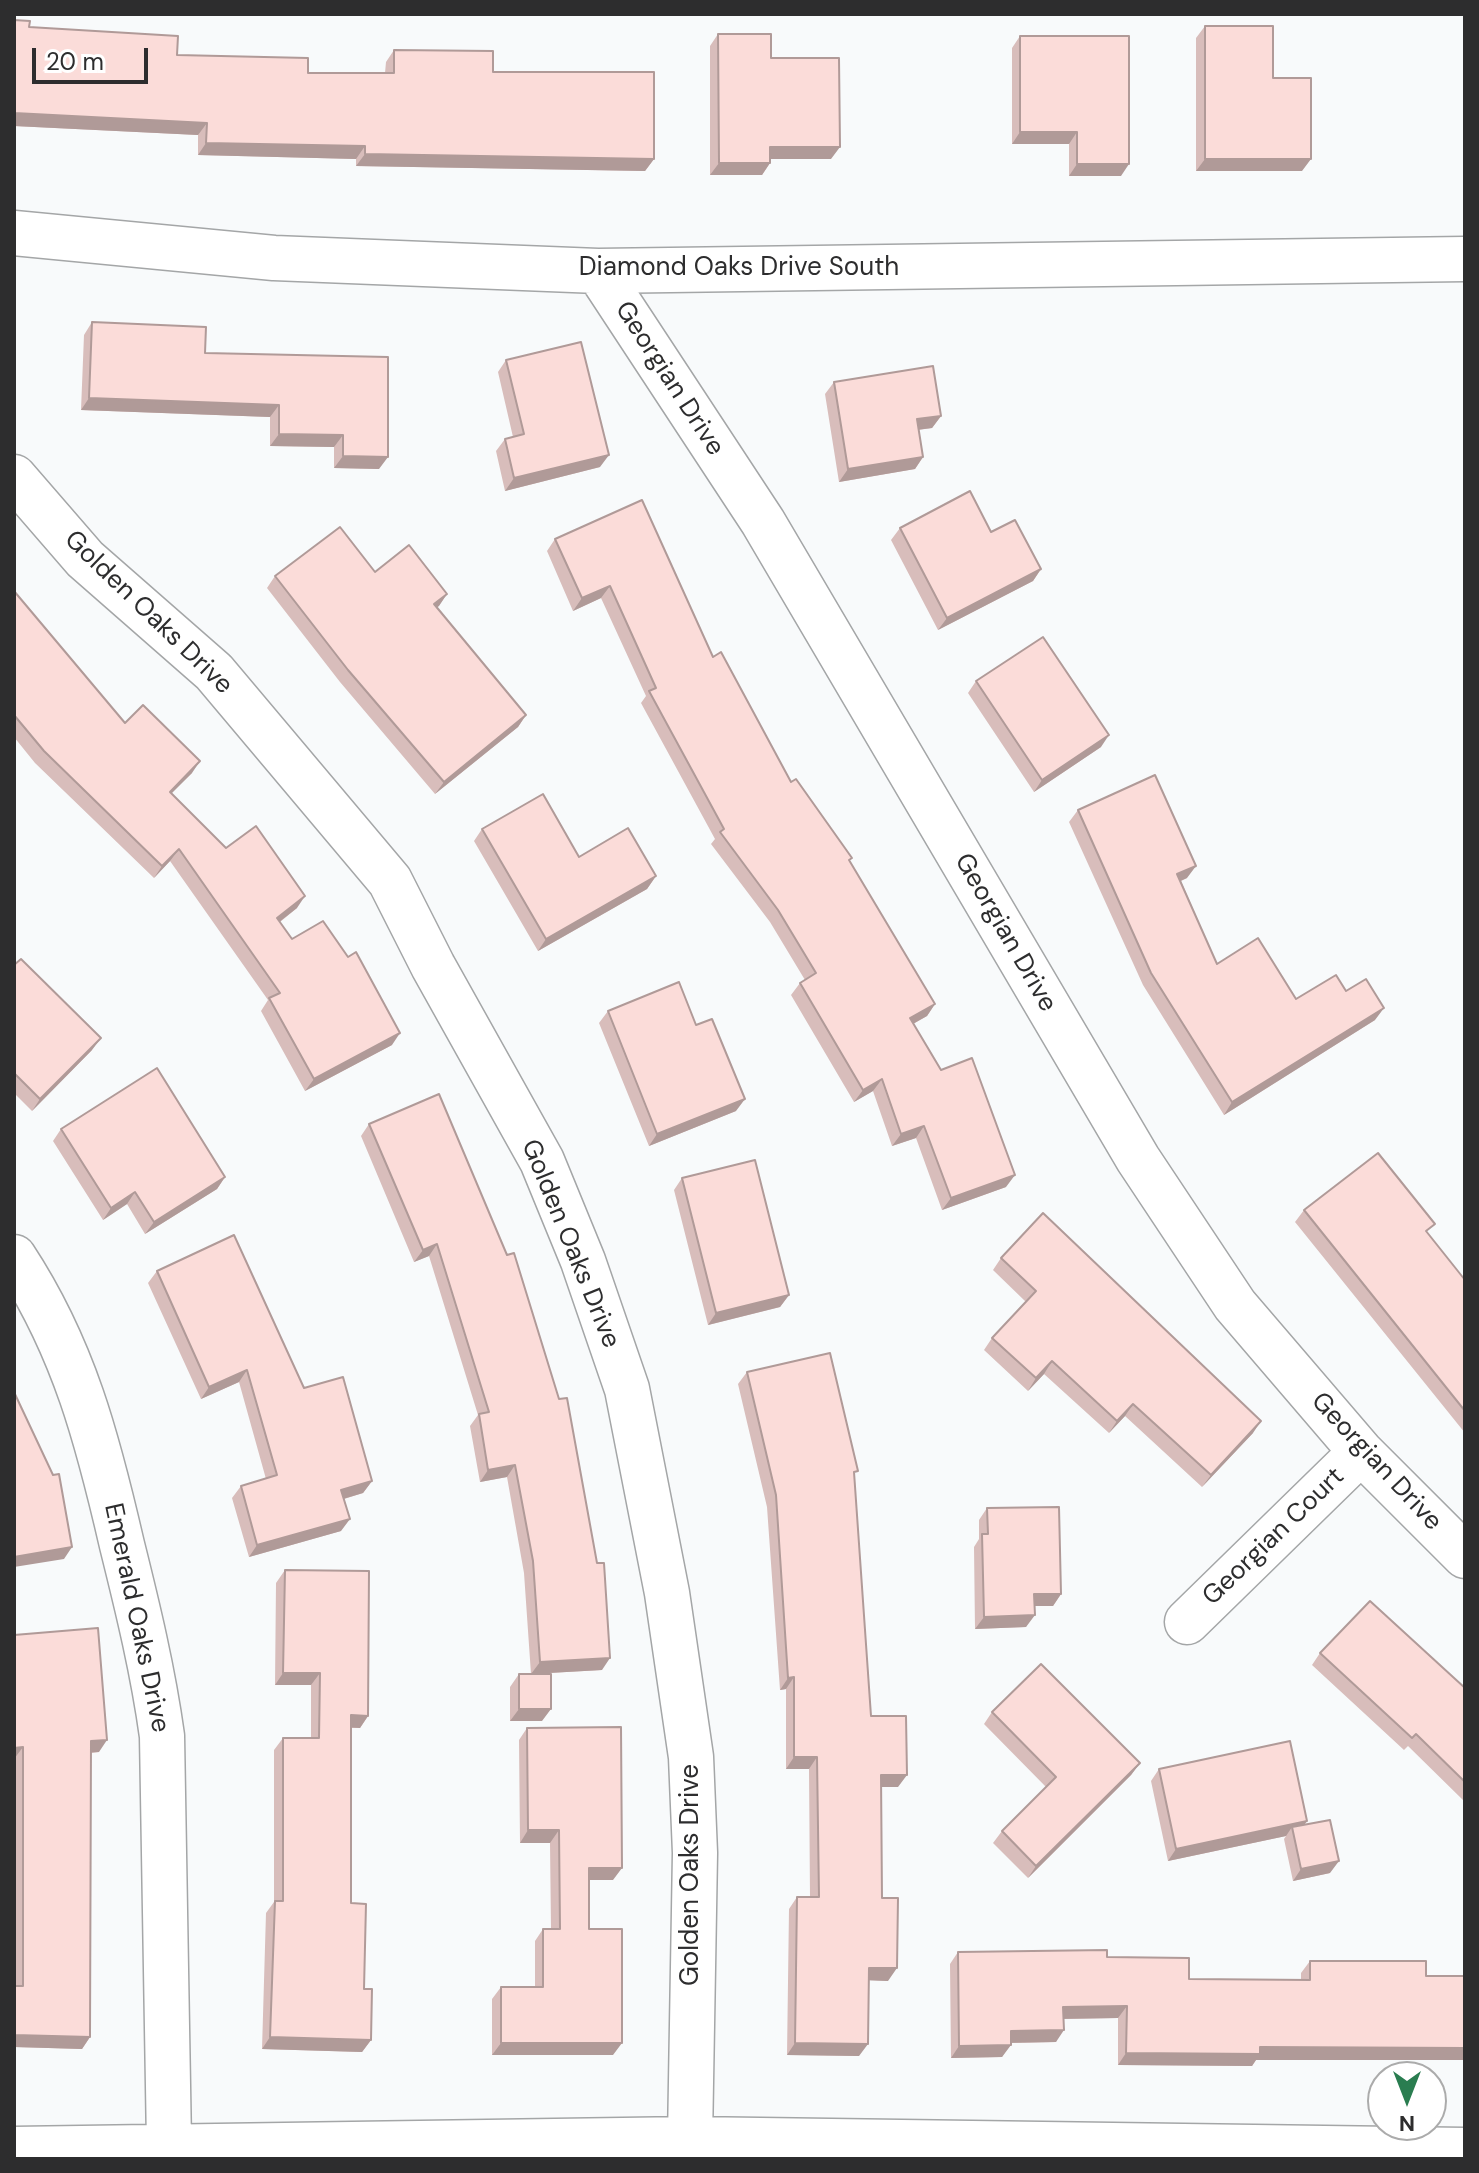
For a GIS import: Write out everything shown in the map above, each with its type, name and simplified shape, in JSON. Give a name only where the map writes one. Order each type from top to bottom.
[{"type":"street","name":"Diamond Oaks Drive South","points":[[14,233],[274,258],[598,271],[1465,259]]},
{"type":"street","name":"Georgian Drive","points":[[598,271],[763,522],[1138,1159],[1235,1305],[1361,1452],[1465,1556]]},
{"type":"street","name":"Golden Oaks Drive","points":[[14,477],[85,559],[214,672],[390,881],[433,966],[542,1161],[577,1247],[627,1389],[667,1593],[691,1757],[695,1853],[690,2139]]},
{"type":"street","name":"Emerald Oaks Drive","points":[[14,1257],[71,1360],[88,1412],[153,1673],[162,1736],[169,2144]]},
{"type":"street","name":"Georgian Court","points":[[1187,1622],[1361,1452]]},
{"type":"street","points":[[14,2149],[169,2144],[690,2139],[1180,2153],[1465,2150]]},
{"type":"building","points":[[14,20],[30,21],[29,27],[178,36],[177,55],[308,58],[308,73],[394,73],[394,50],[493,51],[493,72],[654,72],[654,159],[365,154],[365,146],[206,143],[207,123],[14,113]]},
{"type":"building","points":[[1205,26],[1273,26],[1273,78],[1311,78],[1311,159],[1205,159]]},
{"type":"building","points":[[718,34],[771,34],[771,58],[839,58],[840,147],[770,147],[770,163],[719,163]]},
{"type":"building","points":[[1020,36],[1129,36],[1129,164],[1077,164],[1077,132],[1020,132]]},
{"type":"building","points":[[92,322],[206,327],[205,353],[388,357],[388,457],[343,456],[343,435],[279,434],[279,405],[89,398]]},
{"type":"building","points":[[581,342],[609,455],[514,478],[505,439],[524,434],[506,360]]},
{"type":"building","points":[[933,366],[941,416],[917,419],[923,457],[848,469],[834,382]]},
{"type":"building","points":[[970,491],[991,532],[1015,520],[1041,569],[947,618],[900,528]]},
{"type":"building","points":[[642,500],[713,657],[721,652],[791,782],[796,779],[852,858],[849,860],[935,1004],[910,1018],[941,1070],[972,1058],[1015,1175],[951,1198],[924,1126],[901,1134],[882,1079],[863,1090],[800,983],[816,973],[778,910],[720,832],[724,829],[649,691],[656,688],[610,586],[582,598],[555,539]]},
{"type":"building","points":[[340,527],[375,572],[409,545],[447,594],[434,604],[526,715],[444,782],[348,670],[275,576]]},
{"type":"building","points":[[14,591],[125,723],[143,705],[200,761],[170,792],[226,848],[256,826],[305,896],[277,918],[292,939],[323,921],[348,957],[356,952],[400,1033],[314,1079],[269,998],[280,993],[179,849],[162,866],[44,751],[14,715]]},
{"type":"building","points":[[1043,637],[1109,735],[1042,780],[976,681]]},
{"type":"building","points":[[1155,775],[1196,866],[1177,874],[1217,964],[1258,938],[1296,999],[1336,975],[1346,991],[1366,979],[1384,1008],[1232,1102],[1151,973],[1078,810]]},
{"type":"building","points":[[543,794],[579,857],[628,828],[656,876],[546,939],[482,829]]},
{"type":"building","points":[[21,959],[101,1038],[40,1099],[14,1073],[14,965]]},
{"type":"building","points":[[679,982],[696,1025],[712,1019],[745,1099],[657,1134],[608,1011]]},
{"type":"building","points":[[157,1068],[225,1177],[154,1222],[135,1192],[111,1208],[61,1129]]},
{"type":"building","points":[[439,1094],[507,1255],[514,1253],[559,1399],[567,1398],[597,1563],[604,1563],[610,1658],[540,1662],[533,1561],[515,1465],[488,1470],[479,1414],[489,1412],[437,1244],[423,1250],[369,1124]]},
{"type":"building","points":[[1378,1153],[1435,1224],[1426,1231],[1465,1280],[1465,1411],[1304,1210]]},
{"type":"building","points":[[755,1160],[789,1295],[716,1313],[682,1178]]},
{"type":"building","points":[[1043,1213],[1261,1421],[1211,1475],[1133,1404],[1117,1421],[1052,1361],[1036,1378],[992,1338],[1036,1291],[1001,1258]]},
{"type":"building","points":[[234,1235],[304,1388],[343,1377],[372,1481],[341,1490],[350,1519],[257,1545],[241,1486],[277,1475],[247,1370],[209,1387],[157,1271]]},
{"type":"building","points":[[830,1353],[858,1471],[854,1472],[871,1716],[906,1716],[907,1775],[881,1775],[882,1898],[898,1898],[897,1968],[869,1968],[868,2044],[795,2043],[797,1897],[819,1897],[817,1757],[794,1757],[794,1677],[788,1678],[776,1495],[747,1372]]},
{"type":"building","points":[[14,1392],[53,1475],[59,1474],[72,1547],[14,1557]]},
{"type":"building","points":[[1059,1507],[1061,1594],[1034,1594],[1035,1615],[984,1617],[982,1534],[988,1534],[987,1508]]},
{"type":"building","points":[[285,1570],[369,1571],[368,1716],[351,1715],[351,1903],[366,1904],[364,1989],[372,1989],[371,2040],[270,2037],[275,1901],[283,1901],[283,1738],[319,1738],[320,1673],[283,1673]]},
{"type":"building","points":[[1370,1601],[1465,1688],[1465,1782],[1416,1734],[1412,1738],[1320,1653]]},
{"type":"building","points":[[98,1628],[107,1740],[91,1741],[90,2037],[14,2035],[14,1986],[23,1986],[23,1747],[14,1748],[14,1635]]},
{"type":"building","points":[[1041,1664],[1140,1763],[1036,1866],[1002,1831],[1056,1777],[992,1712]]},
{"type":"building","points":[[519,1674],[551,1674],[551,1709],[519,1709]]},
{"type":"building","points":[[621,1727],[622,1868],[589,1868],[589,1929],[622,1929],[622,2043],[501,2043],[501,1987],[543,1987],[543,1929],[560,1929],[559,1830],[528,1830],[527,1728]]},
{"type":"building","points":[[1290,1741],[1307,1821],[1176,1849],[1159,1769]]},
{"type":"building","points":[[1330,1820],[1339,1861],[1301,1869],[1292,1827]]},
{"type":"building","points":[[1107,1950],[1107,1957],[1189,1958],[1189,1979],[1310,1980],[1310,1961],[1426,1961],[1426,1976],[1465,1976],[1465,2048],[1260,2047],[1260,2054],[1126,2053],[1127,2006],[1063,2007],[1064,2030],[1011,2031],[1011,2045],[959,2046],[958,1952]]}]
